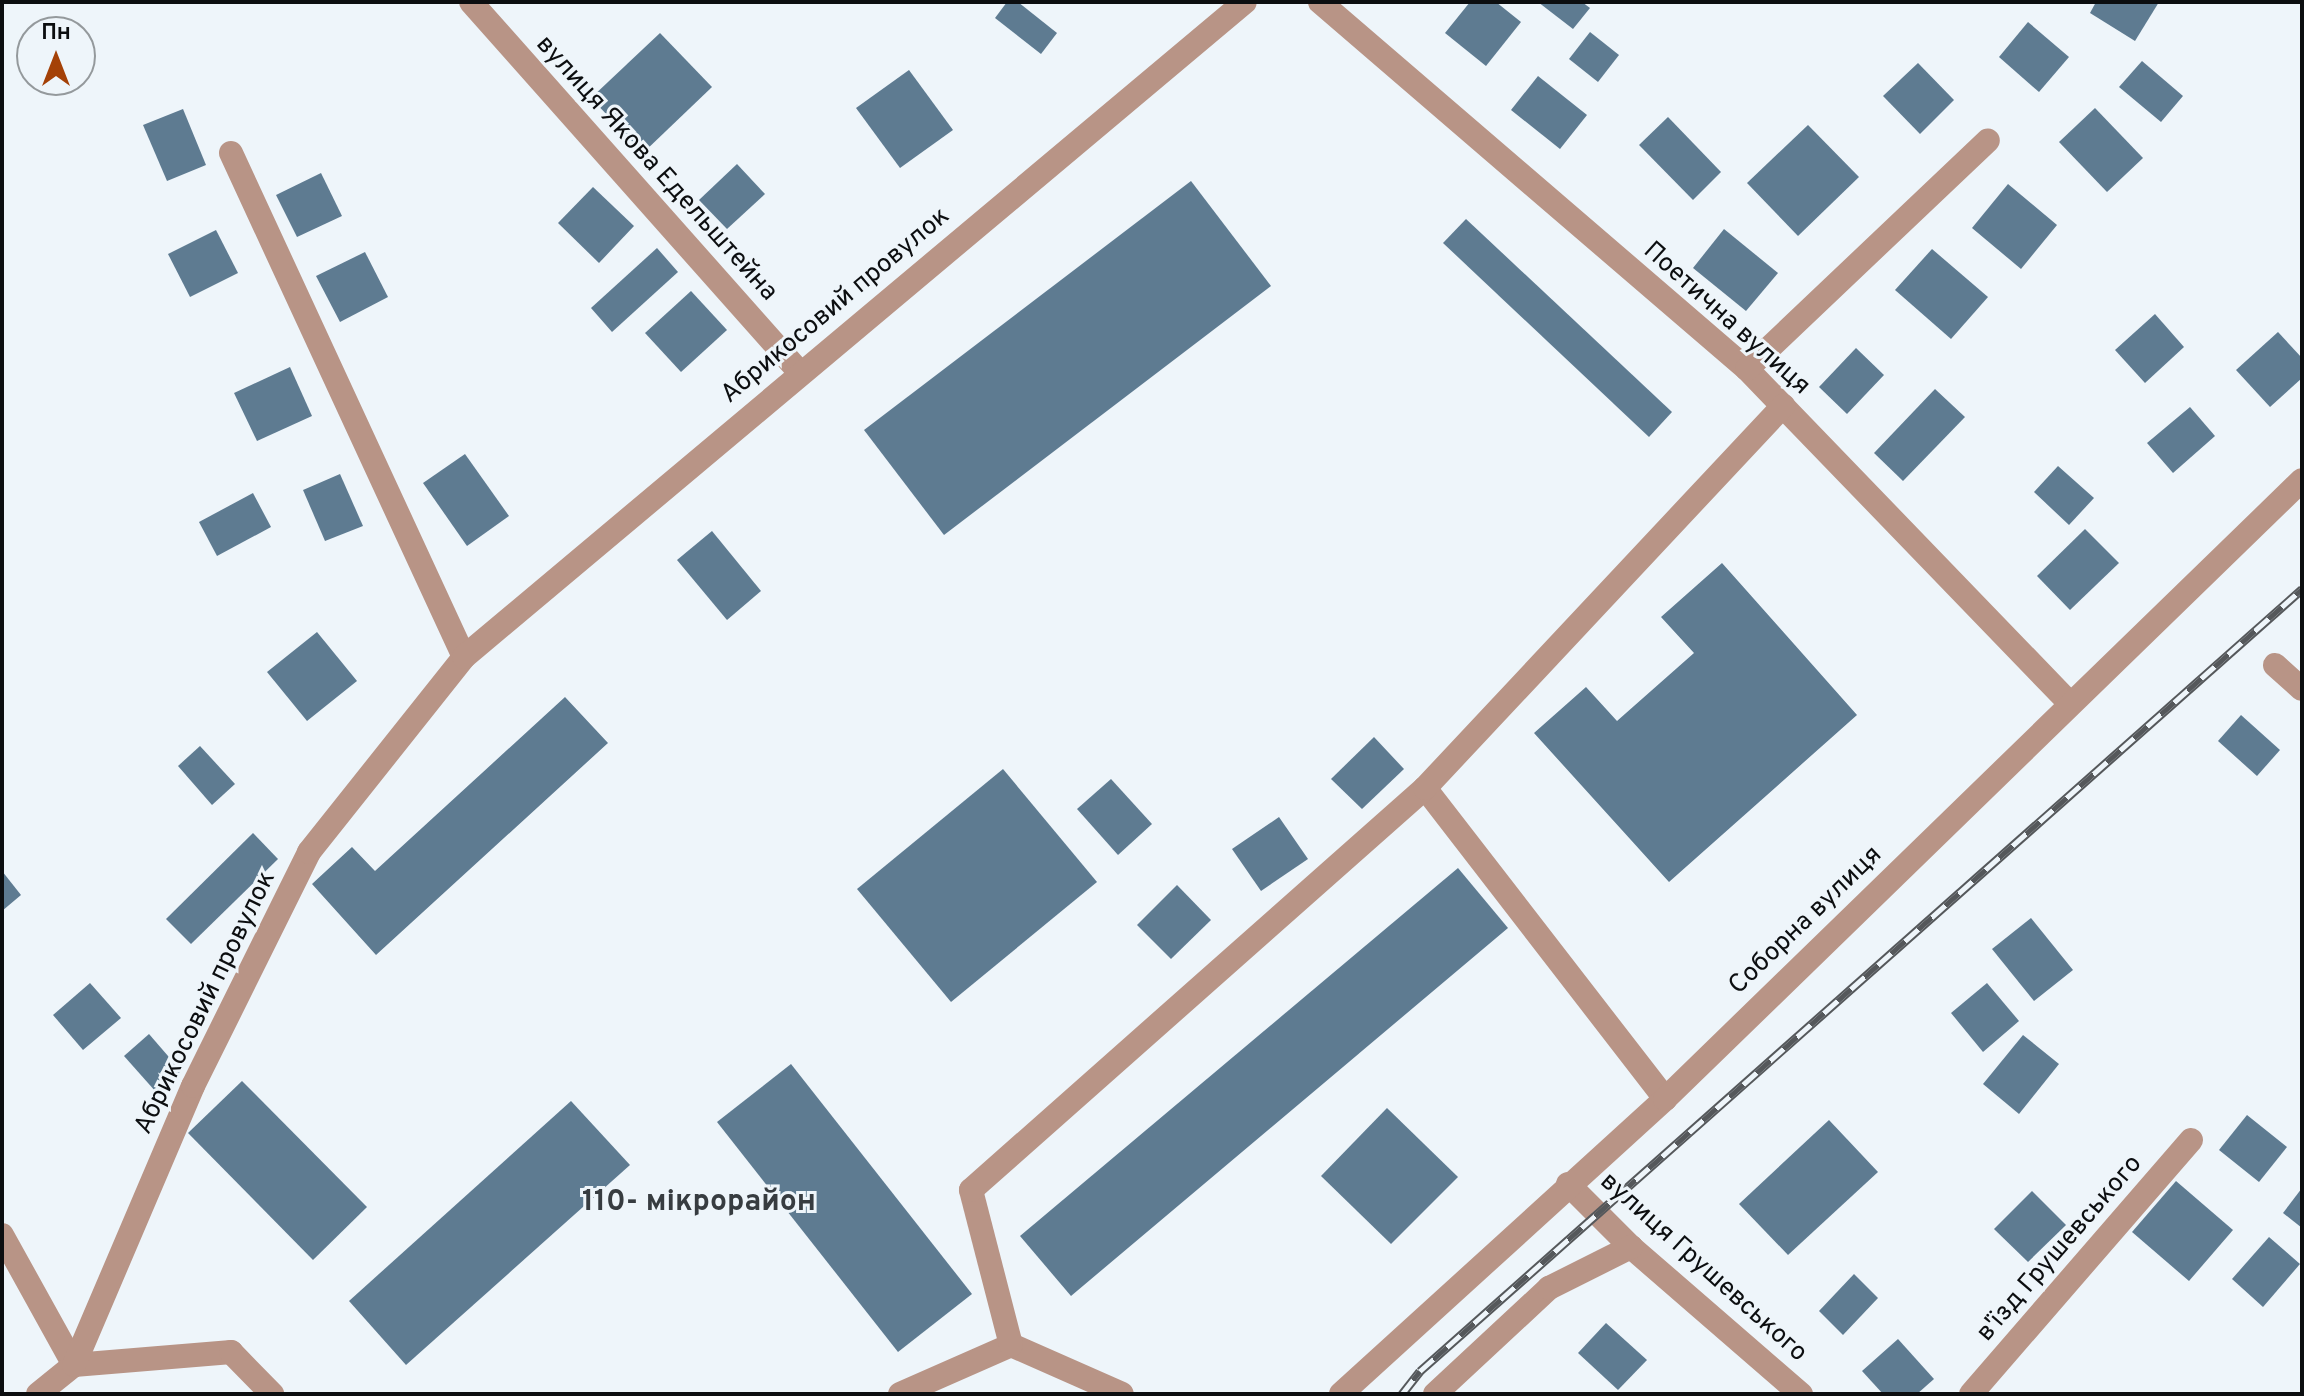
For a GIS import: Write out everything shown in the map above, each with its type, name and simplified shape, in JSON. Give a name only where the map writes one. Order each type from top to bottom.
[{"type":"street","name":"вулиця Якова Едельштейна","points":[[471,2],[799,372]]},
{"type":"street","name":"Абрикосовий провулок","points":[[38,1394],[74,1365],[193,1086],[309,852],[464,657],[799,372],[1245,2]]},
{"type":"street","name":"Поетична вулиця","points":[[1320,2],[1747,369],[2070,704]]},
{"type":"street","points":[[1747,369],[1988,140]]},
{"type":"street","points":[[231,153],[464,657]]},
{"type":"street","points":[[1011,1345],[971,1190],[1425,788],[1783,406]]},
{"type":"street","name":"Соборна вулиця","points":[[1341,1394],[1568,1184],[1665,1099],[2302,480]]},
{"type":"street","points":[[2275,665],[2302,689]]},
{"type":"street","points":[[1425,788],[1665,1099]]},
{"type":"street","name":"в'їзд Грушевського","points":[[1971,1394],[2191,1140]]},
{"type":"street","name":"вулиця Грушевського","points":[[1568,1184],[1631,1247],[1801,1394]]},
{"type":"street","points":[[2,1235],[74,1365],[231,1352],[272,1394]]},
{"type":"street","points":[[1435,1394],[1549,1288],[1631,1247]]},
{"type":"street","points":[[900,1394],[1011,1345],[1122,1394]]},
{"type":"building","points":[[1007,2],[1018,2],[1057,33],[1041,54],[995,18]]},
{"type":"building","points":[[1470,2],[1496,2],[1521,22],[1486,66],[1445,33]]},
{"type":"building","points":[[1538,2],[1582,2],[1590,8],[1573,29]]},
{"type":"building","points":[[2096,2],[2159,2],[2135,41],[2090,13]]},
{"type":"building","points":[[2028,22],[2069,57],[2039,92],[1999,57]]},
{"type":"building","points":[[1590,32],[1619,55],[1598,82],[1569,59]]},
{"type":"building","points":[[660,33],[712,87],[643,153],[591,98]]},
{"type":"building","points":[[2142,61],[2183,96],[2161,122],[2119,87]]},
{"type":"building","points":[[1918,63],[1954,100],[1920,134],[1883,96]]},
{"type":"building","points":[[909,70],[953,130],[900,168],[856,108]]},
{"type":"building","points":[[1538,76],[1587,115],[1560,149],[1511,110]]},
{"type":"building","points":[[2095,108],[2143,158],[2107,192],[2059,142]]},
{"type":"building","points":[[183,109],[206,165],[167,181],[143,125]]},
{"type":"building","points":[[1668,117],[1721,172],[1693,200],[1639,145]]},
{"type":"building","points":[[1808,125],[1859,177],[1798,236],[1747,183]]},
{"type":"building","points":[[737,164],[765,194],[727,229],[699,200]]},
{"type":"building","points":[[321,173],[342,216],[297,237],[276,195]]},
{"type":"building","points":[[1191,181],[1271,286],[944,535],[864,430]]},
{"type":"building","points":[[2008,184],[2057,225],[2021,269],[1972,228]]},
{"type":"building","points":[[593,187],[634,226],[599,263],[558,223]]},
{"type":"building","points":[[1466,219],[1672,412],[1649,437],[1443,243]]},
{"type":"building","points":[[1724,229],[1778,273],[1746,311],[1693,268]]},
{"type":"building","points":[[216,230],[238,273],[190,297],[168,254]]},
{"type":"building","points":[[657,248],[678,272],[612,332],[591,308]]},
{"type":"building","points":[[1932,249],[1988,297],[1951,339],[1895,290]]},
{"type":"building","points":[[365,252],[388,297],[340,322],[316,276]]},
{"type":"building","points":[[691,291],[727,330],[681,372],[645,333]]},
{"type":"building","points":[[2155,314],[2184,347],[2145,383],[2115,350]]},
{"type":"building","points":[[2278,332],[2302,358],[2302,378],[2270,407],[2236,370]]},
{"type":"building","points":[[1856,348],[1884,375],[1847,414],[1819,387]]},
{"type":"building","points":[[290,367],[312,416],[257,441],[234,393]]},
{"type":"building","points":[[1935,389],[1965,417],[1903,481],[1874,453]]},
{"type":"building","points":[[2190,407],[2215,436],[2173,473],[2147,443]]},
{"type":"building","points":[[465,454],[509,516],[467,546],[423,483]]},
{"type":"building","points":[[2058,466],[2094,498],[2069,525],[2034,492]]},
{"type":"building","points":[[340,474],[363,526],[325,541],[303,490]]},
{"type":"building","points":[[253,493],[271,527],[217,556],[199,522]]},
{"type":"building","points":[[2085,529],[2119,563],[2070,610],[2037,576]]},
{"type":"building","points":[[712,531],[761,591],[727,620],[677,560]]},
{"type":"building","points":[[1722,563],[1857,715],[1669,882],[1534,733],[1586,687],[1617,721],[1694,653],[1661,617]]},
{"type":"building","points":[[317,632],[357,681],[307,721],[267,672]]},
{"type":"building","points":[[565,697],[608,743],[376,955],[312,884],[352,847],[375,871]]},
{"type":"building","points":[[2241,715],[2280,750],[2257,776],[2218,741]]},
{"type":"building","points":[[1374,737],[1404,769],[1362,809],[1331,779]]},
{"type":"building","points":[[200,746],[235,784],[212,805],[178,766]]},
{"type":"building","points":[[1003,769],[1097,882],[951,1002],[857,889]]},
{"type":"building","points":[[1111,779],[1152,824],[1118,855],[1077,809]]},
{"type":"building","points":[[1279,817],[1308,859],[1261,891],[1232,849]]},
{"type":"building","points":[[253,833],[278,859],[191,944],[166,919]]},
{"type":"building","points":[[1458,868],[1508,928],[1071,1296],[1020,1236]]},
{"type":"building","points":[[2,871],[21,895],[2,911]]},
{"type":"building","points":[[1177,885],[1211,920],[1171,959],[1137,925]]},
{"type":"building","points":[[2031,918],[2073,970],[2034,1001],[1992,949]]},
{"type":"building","points":[[90,983],[121,1018],[83,1050],[53,1015]]},
{"type":"building","points":[[1987,983],[2019,1021],[1983,1052],[1951,1013]]},
{"type":"building","points":[[149,1034],[181,1071],[156,1092],[124,1056]]},
{"type":"building","points":[[2023,1035],[2059,1064],[2019,1114],[1983,1084]]},
{"type":"building","points":[[791,1064],[972,1294],[898,1352],[717,1122]]},
{"type":"building","points":[[242,1081],[367,1207],[313,1260],[188,1133]]},
{"type":"building","points":[[571,1101],[630,1165],[406,1365],[349,1301]]},
{"type":"building","points":[[1387,1108],[1458,1177],[1391,1244],[1321,1176]]},
{"type":"building","points":[[2247,1115],[2287,1147],[2259,1182],[2219,1150]]},
{"type":"building","points":[[1829,1120],[1878,1172],[1788,1255],[1739,1204]]},
{"type":"building","points":[[2176,1181],[2233,1230],[2189,1281],[2132,1232]]},
{"type":"building","points":[[2302,1188],[2302,1228],[2283,1213]]},
{"type":"building","points":[[2032,1191],[2066,1225],[2028,1262],[1994,1229]]},
{"type":"building","points":[[2269,1237],[2300,1264],[2263,1307],[2232,1279]]},
{"type":"building","points":[[1854,1274],[1878,1298],[1843,1335],[1819,1311]]},
{"type":"building","points":[[1606,1323],[1647,1360],[1618,1390],[1578,1353]]},
{"type":"building","points":[[1898,1339],[1934,1379],[1917,1394],[1883,1394],[1862,1371]]},
{"type":"railway","points":[[1402,1394],[1420,1371],[2302,589]]},
{"type":"district","name":"110- мікрорайон","points":[[699,1203]]}]
